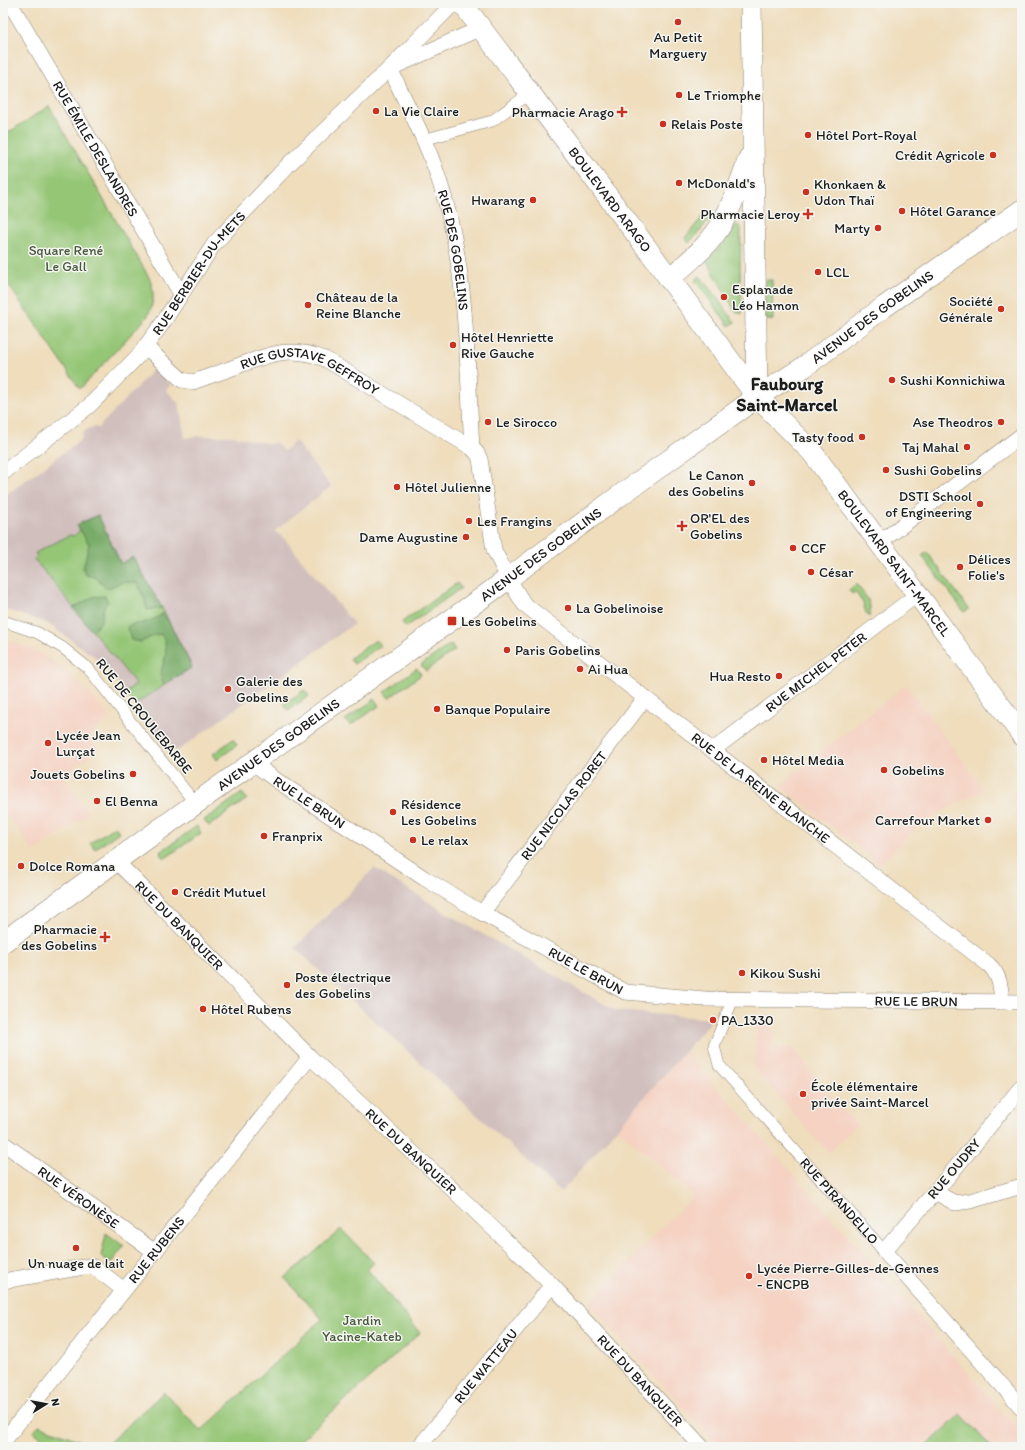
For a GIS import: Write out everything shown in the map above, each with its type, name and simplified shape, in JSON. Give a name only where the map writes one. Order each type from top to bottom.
[{"type":"main road","name":"BOULEVARD ARAGO","points":[[462,3],[757,397]]},
{"type":"main road","points":[[751,3],[757,397]]},
{"type":"main road","points":[[669,278],[713,237],[722,224],[731,206],[754,146]]},
{"type":"main road","name":"AVENUE DES GOBELINS","points":[[4,939],[116,861],[757,397],[804,367],[888,304],[1022,210]]},
{"type":"main road","name":"BOULEVARD SAINT-MARCEL","points":[[757,397],[812,452],[1022,735]]},
{"type":"street","name":"RUE ÉMILE DESLANDRES","points":[[10,3],[181,294]]},
{"type":"street","name":"RUE BERBIER-DU-METS","points":[[3,473],[89,406],[146,347],[214,244],[290,163],[390,68],[454,3]]},
{"type":"street","name":"RUE BERBIER-DU-METS","points":[[390,68],[481,28]]},
{"type":"street","name":"RUE DES GOBELINS","points":[[390,68],[423,140],[440,182],[454,236],[463,304],[472,448],[480,459],[494,550],[508,578]]},
{"type":"street","points":[[423,140],[492,121],[530,93]]},
{"type":"street","name":"RUE GUSTAVE GEFFROY","points":[[146,347],[182,380],[188,382],[193,382],[271,354],[294,352],[314,354],[325,359],[472,448]]},
{"type":"street","points":[[879,543],[1022,435]]},
{"type":"street","name":"RUE DE LA REINE BLANCHE","points":[[508,578],[524,604],[989,965],[998,976],[1002,1002]]},
{"type":"street","name":"RUE MICHEL PETER","points":[[713,750],[918,594]]},
{"type":"street","name":"RUE DE CROULEBARBE","points":[[3,621],[38,633],[63,648],[88,668],[195,803]]},
{"type":"street","name":"RUE NICOLAS RORET","points":[[482,913],[645,698]]},
{"type":"street","name":"RUE LE BRUN","points":[[252,762],[282,784],[424,878],[482,913],[626,992],[705,999],[1022,1002]]},
{"type":"street","name":"RUE DU BANQUIER","points":[[116,861],[310,1058],[452,1188],[552,1285],[702,1447]]},
{"type":"street","name":"RUE PIRANDELLO","points":[[733,999],[714,1046],[719,1065],[1022,1408]]},
{"type":"street","name":"RUE RUBENS","points":[[3,1442],[310,1058]]},
{"type":"street","name":"RUE OUDRY","points":[[884,1251],[935,1192],[1022,1086]]},
{"type":"street","name":"RUE VÉRONÈSE","points":[[3,1143],[154,1252]]},
{"type":"street","points":[[935,1192],[954,1203],[970,1201],[1022,1186]]},
{"type":"street","points":[[3,1281],[90,1266],[94,1267],[124,1290]]},
{"type":"street","name":"RUE WATTEAU","points":[[419,1447],[552,1285]]},
{"type":"shaded area","points":[[155,368],[171,385],[166,390],[179,404],[185,438],[198,436],[232,436],[271,444],[275,442],[284,451],[295,441],[331,486],[275,531],[282,536],[354,624],[177,751],[169,749],[108,669],[96,658],[47,623],[3,609],[3,497],[81,440],[83,433],[86,430],[92,427],[98,428]]},
{"type":"shaded area","name":"Lycée Jean Lurçat","points":[[3,638],[36,651],[61,667],[90,693],[110,718],[88,737],[98,749],[63,777],[89,813],[34,852],[8,816],[3,819]]},
{"type":"shaded area","name":"Gobelins","points":[[906,685],[983,788],[979,792],[918,826],[880,864],[781,787],[793,774]]},
{"type":"shaded area","points":[[374,868],[448,914],[616,1011],[713,1019],[561,1192],[295,948]]},
{"type":"shaded area","name":"École élémentaire privée Saint-Marcel","points":[[758,1019],[773,1019],[772,1047],[793,1048],[816,1078],[857,1125],[828,1153],[753,1067]]},
{"type":"shaded area","name":"Lycée Pierre-Gilles-de-Gennes - ENCPB","points":[[685,1051],[1022,1434],[1022,1447],[719,1447],[589,1304],[642,1247],[694,1196],[617,1128]]},
{"type":"green space","name":"Square René Le Gall","points":[[49,106],[150,279],[153,289],[151,308],[147,317],[80,389],[3,277],[3,136]]},
{"type":"green space","points":[[704,215],[709,219],[689,243],[685,238]]},
{"type":"green space","points":[[738,225],[741,228],[740,266],[742,314],[735,311],[707,261],[728,238],[735,226]]},
{"type":"green space","points":[[700,276],[735,322],[729,326],[695,280]]},
{"type":"green space","points":[[765,280],[772,280],[773,320],[766,320]]},
{"type":"green space","points":[[98,515],[121,564],[133,557],[162,608],[192,667],[134,705],[124,692],[136,685],[34,559],[37,556],[35,553],[70,535],[74,536],[80,530],[77,525]]},
{"type":"green space","points":[[98,515],[121,564],[133,557],[162,608],[147,610],[145,600],[137,583],[123,582],[108,588],[102,585],[96,578],[86,575],[83,569],[89,544],[77,525]]},
{"type":"green space","points":[[927,552],[969,609],[964,612],[922,556]]},
{"type":"green space","points":[[457,583],[461,588],[406,627],[402,622]]},
{"type":"green space","points":[[856,584],[865,595],[869,603],[869,617],[863,603],[855,592],[852,594],[849,590]]},
{"type":"green space","points":[[105,596],[108,602],[104,606],[101,622],[92,631],[73,608],[93,597]]},
{"type":"green space","points":[[164,613],[192,667],[164,685],[160,675],[166,655],[165,641],[161,634],[155,635],[141,642],[131,640],[127,627],[149,621]]},
{"type":"green space","points":[[376,640],[380,646],[354,664],[350,658]]},
{"type":"green space","points":[[451,644],[455,650],[426,671],[421,665]]},
{"type":"green space","points":[[417,668],[421,675],[389,698],[384,692]]},
{"type":"green space","points":[[304,690],[309,696],[288,710],[284,704]]},
{"type":"green space","points":[[375,699],[379,706],[350,726],[345,720]]},
{"type":"green space","points":[[233,739],[237,745],[217,760],[213,754]]},
{"type":"green space","points":[[242,793],[247,799],[209,826],[204,820]]},
{"type":"green space","points":[[115,826],[119,832],[95,849],[90,843]]},
{"type":"green space","points":[[197,826],[201,833],[167,857],[163,858],[160,852]]},
{"type":"green space","name":"Jardin Yacine-Kateb","points":[[341,1229],[374,1263],[367,1269],[420,1333],[293,1447],[104,1447],[164,1392],[201,1431],[322,1319],[285,1278]]},
{"type":"green space","points":[[106,1233],[124,1246],[111,1263],[101,1256]]},
{"type":"green space","points":[[961,1414],[991,1447],[925,1447]]},
{"type":"green space","points":[[39,1425],[96,1447],[53,1447],[33,1431]]},
{"type":"place","name":"Au Petit Marguery","points":[[678,22]]},
{"type":"place","name":"Le Triomphe","points":[[679,95]]},
{"type":"place","name":"La Vie Claire","points":[[376,111]]},
{"type":"place","name":"Pharmacie Arago","points":[[622,112]]},
{"type":"place","name":"Relais Poste","points":[[663,124]]},
{"type":"place","name":"Hôtel Port-Royal","points":[[808,135]]},
{"type":"place","name":"Crédit Agricole","points":[[993,155]]},
{"type":"place","name":"McDonald's","points":[[679,183]]},
{"type":"place","name":"Khonkaen & Udon Thaï","points":[[806,192]]},
{"type":"place","name":"Hwarang","points":[[533,200]]},
{"type":"place","name":"Hôtel Garance","points":[[902,211]]},
{"type":"place","name":"Pharmacie Leroy","points":[[808,214]]},
{"type":"place","name":"Marty","points":[[878,228]]},
{"type":"place","name":"LCL","points":[[818,272]]},
{"type":"place","name":"Esplanade Léo Hamon","points":[[724,297]]},
{"type":"place","name":"Château de la Reine Blanche","points":[[308,305]]},
{"type":"place","name":"Société Générale","points":[[1001,309]]},
{"type":"place","name":"Hôtel Henriette Rive Gauche","points":[[453,345]]},
{"type":"place","name":"Sushi Konnichiwa","points":[[892,380]]},
{"type":"place","name":"Le Sirocco","points":[[488,422]]},
{"type":"place","name":"Ase Theodros","points":[[1001,422]]},
{"type":"place","name":"Tasty food","points":[[862,437]]},
{"type":"place","name":"Taj Mahal","points":[[967,447]]},
{"type":"place","name":"Sushi Gobelins","points":[[886,470]]},
{"type":"place","name":"Le Canon des Gobelins","points":[[752,483]]},
{"type":"place","name":"Hôtel Julienne","points":[[397,487]]},
{"type":"place","name":"DSTI School of Engineering","points":[[980,504]]},
{"type":"place","name":"Les Frangins","points":[[469,521]]},
{"type":"place","name":"OR'EL des Gobelins","points":[[682,526]]},
{"type":"place","name":"Dame Augustine","points":[[466,537]]},
{"type":"place","name":"CCF","points":[[793,548]]},
{"type":"place","name":"Délices Folie's","points":[[960,567]]},
{"type":"place","name":"César","points":[[811,572]]},
{"type":"place","name":"La Gobelinoise","points":[[568,608]]},
{"type":"place","name":"Les Gobelins","points":[[452,621]]},
{"type":"place","name":"Paris Gobelins","points":[[507,650]]},
{"type":"place","name":"Ai Hua","points":[[580,669]]},
{"type":"place","name":"Hua Resto","points":[[779,676]]},
{"type":"place","name":"Galerie des Gobelins","points":[[228,689]]},
{"type":"place","name":"Banque Populaire","points":[[437,709]]},
{"type":"place","name":"Lycée Jean Lurçat","points":[[48,743]]},
{"type":"place","name":"Hôtel Media","points":[[764,760]]},
{"type":"place","name":"Gobelins","points":[[884,770]]},
{"type":"place","name":"Jouets Gobelins","points":[[133,774]]},
{"type":"place","name":"El Benna","points":[[97,801]]},
{"type":"place","name":"Résidence Les Gobelins","points":[[393,812]]},
{"type":"place","name":"Carrefour Market","points":[[988,820]]},
{"type":"place","name":"Franprix","points":[[264,836]]},
{"type":"place","name":"Le relax","points":[[413,840]]},
{"type":"place","name":"Dolce Romana","points":[[21,866]]},
{"type":"place","name":"Crédit Mutuel","points":[[175,892]]},
{"type":"place","name":"Pharmacie des Gobelins","points":[[105,937]]},
{"type":"place","name":"Kikou Sushi","points":[[742,973]]},
{"type":"place","name":"Poste électrique des Gobelins","points":[[287,985]]},
{"type":"place","name":"Hôtel Rubens","points":[[203,1009]]},
{"type":"place","name":"PA_1330","points":[[713,1020]]},
{"type":"place","name":"École élémentaire privée Saint-Marcel","points":[[803,1094]]},
{"type":"place","name":"Un nuage de lait","points":[[76,1248]]},
{"type":"place","name":"Lycée Pierre-Gilles-de-Gennes - ENCPB","points":[[749,1276]]},
{"type":"district","name":"Faubourg Saint-Marcel","points":[[787,394]]}]
